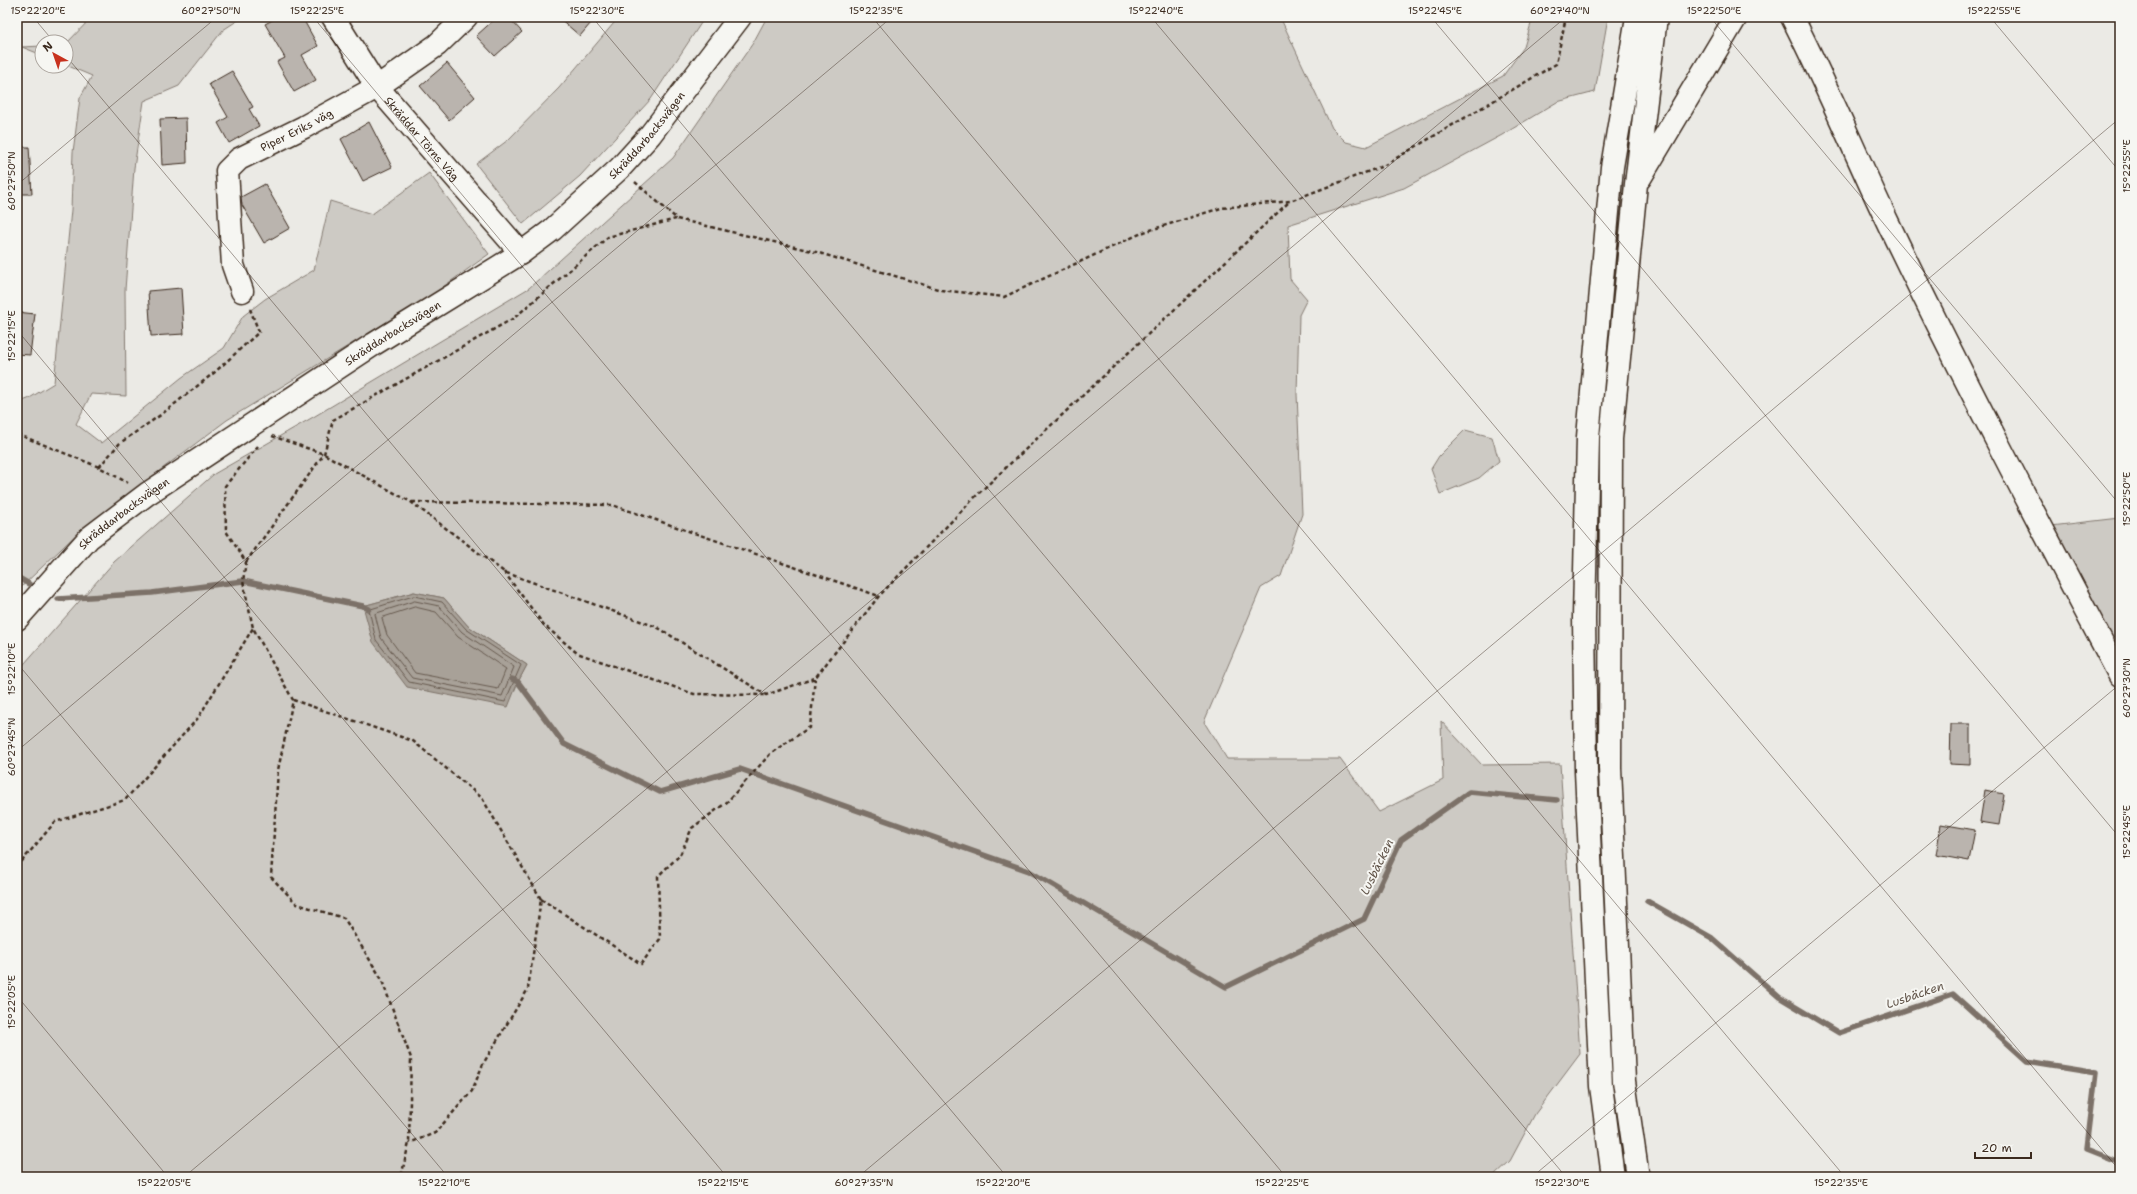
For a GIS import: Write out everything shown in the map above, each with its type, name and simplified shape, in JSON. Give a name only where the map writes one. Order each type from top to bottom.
[{"type":"main road","name":"Skräddar Törns Väg","points":[[333,17],[377,87],[521,252]]},
{"type":"main road","name":"Piper Eriks väg","points":[[242,292],[233,265],[227,171],[239,159],[304,127],[377,87],[437,45],[466,17]]},
{"type":"main road","name":"Skräddarbacksvägen","points":[[17,619],[89,538],[147,494],[261,429],[374,344],[521,252],[552,230],[620,168],[650,135],[740,17]]},
{"type":"main road","points":[[1613,1177],[1601,1086],[1586,771],[1584,618],[1588,437],[1612,167],[1637,17]]},
{"type":"main road","points":[[1638,1177],[1624,1081],[1610,768],[1611,439],[1636,184],[1656,17]]},
{"type":"main road","points":[[1636,184],[1736,17]]},
{"type":"main road","points":[[1792,17],[1910,267],[2017,480],[2120,676]]},
{"type":"path","points":[[620,168],[677,219],[816,252],[941,290],[1004,297],[1144,232],[1221,208],[1290,201],[1383,166],[1556,64],[1566,17]]},
{"type":"path","points":[[293,700],[413,741],[482,798],[541,899],[641,964],[660,939],[658,876],[680,855],[692,828],[727,802],[772,753],[810,727],[815,678],[879,596],[979,493],[1290,201]]},
{"type":"path","points":[[401,1177],[409,1143],[412,1058],[381,978],[344,918],[297,904],[271,877],[278,770],[293,700],[253,628],[243,581],[246,562],[324,454],[333,420],[514,318],[608,238],[677,219]]},
{"type":"path","points":[[99,467],[120,443],[162,414],[214,372],[259,332],[242,292]]},
{"type":"path","points":[[246,562],[226,531],[225,486],[261,429],[324,454],[411,502],[504,572],[544,625],[576,653],[694,694],[766,695],[815,678]]},
{"type":"path","points":[[17,434],[99,467],[147,494]]},
{"type":"path","points":[[411,502],[612,505],[879,596]]},
{"type":"path","points":[[504,572],[657,627],[766,695]]},
{"type":"path","points":[[17,867],[55,822],[125,800],[198,718],[253,628]]},
{"type":"path","points":[[409,1143],[435,1133],[472,1091],[483,1064],[528,989],[541,899]]},
{"type":"shaded area","points":[[92,17],[243,17],[223,30],[179,86],[144,101],[134,168],[125,290],[126,396],[91,394],[76,424],[101,443],[181,378],[224,348],[243,316],[265,299],[314,270],[330,201],[372,214],[429,173],[489,254],[433,294],[227,420],[82,529],[17,591],[17,403],[28,399],[54,383],[71,210],[73,152],[80,98],[92,76],[74,68],[74,36]]},
{"type":"shaded area","points":[[619,17],[705,17],[651,99],[580,176],[523,224],[476,164],[508,140],[559,88]]},
{"type":"shaded area","points":[[767,17],[1280,17],[1332,128],[1346,142],[1366,147],[1503,76],[1524,47],[1533,17],[1608,17],[1595,92],[1557,102],[1502,135],[1404,188],[1288,225],[1290,279],[1307,299],[1299,315],[1297,394],[1302,514],[1281,576],[1261,588],[1204,722],[1227,759],[1340,759],[1379,812],[1443,780],[1441,721],[1482,765],[1560,764],[1580,1054],[1535,1114],[1510,1161],[1493,1177],[17,1177],[17,672],[114,562],[214,474],[315,416],[529,288],[673,158],[753,43]],"holes":[[[414,592],[444,598],[468,626],[527,665],[518,682],[363,606]]]},
{"type":"shaded area","points":[[34,46],[34,52],[22,47]]},
{"type":"shaded area","points":[[1465,430],[1492,437],[1499,461],[1479,478],[1440,494],[1431,469],[1439,456]]},
{"type":"shaded area","points":[[2120,518],[2120,651],[2051,526]]},
{"type":"water","points":[[414,592],[444,598],[468,626],[527,665],[508,707],[407,687],[373,642],[363,606]]},
{"type":"building","points":[[278,17],[302,17],[318,46],[302,55],[316,80],[294,92],[277,62],[285,58],[265,24]]},
{"type":"building","points":[[497,17],[508,17],[522,32],[495,56],[476,36]]},
{"type":"building","points":[[558,17],[596,17],[580,36]]},
{"type":"building","points":[[447,63],[475,97],[449,120],[420,86]]},
{"type":"building","points":[[232,71],[253,107],[249,109],[259,126],[229,143],[218,123],[228,117],[209,84]]},
{"type":"building","points":[[186,118],[187,163],[162,165],[160,119]]},
{"type":"building","points":[[369,122],[392,167],[363,181],[341,139]]},
{"type":"building","points":[[17,147],[29,147],[32,194],[17,194]]},
{"type":"building","points":[[265,184],[290,228],[264,243],[242,205],[241,197]]},
{"type":"building","points":[[181,288],[184,334],[151,336],[148,291]]},
{"type":"building","points":[[17,312],[35,314],[30,355],[17,354]]},
{"type":"building","points":[[1951,724],[1970,724],[1970,765],[1950,764]]},
{"type":"building","points":[[1985,790],[2004,794],[1999,825],[1980,822]]},
{"type":"building","points":[[1941,824],[1975,830],[1969,861],[1936,855]]},
{"type":"waterway","points":[[17,577],[29,584]]},
{"type":"waterway","points":[[58,599],[152,593],[243,581],[363,606],[369,609]]},
{"type":"waterway","points":[[512,679],[518,682],[564,744],[660,792],[740,769],[1029,871],[1226,987],[1364,919],[1401,840],[1469,792],[1557,800]]},
{"type":"waterway","name":"Lusbäcken","points":[[1647,901],[1712,938],[1779,997],[1839,1033],[1953,994],[2027,1061],[2096,1072],[2087,1148],[2120,1161]]}]
